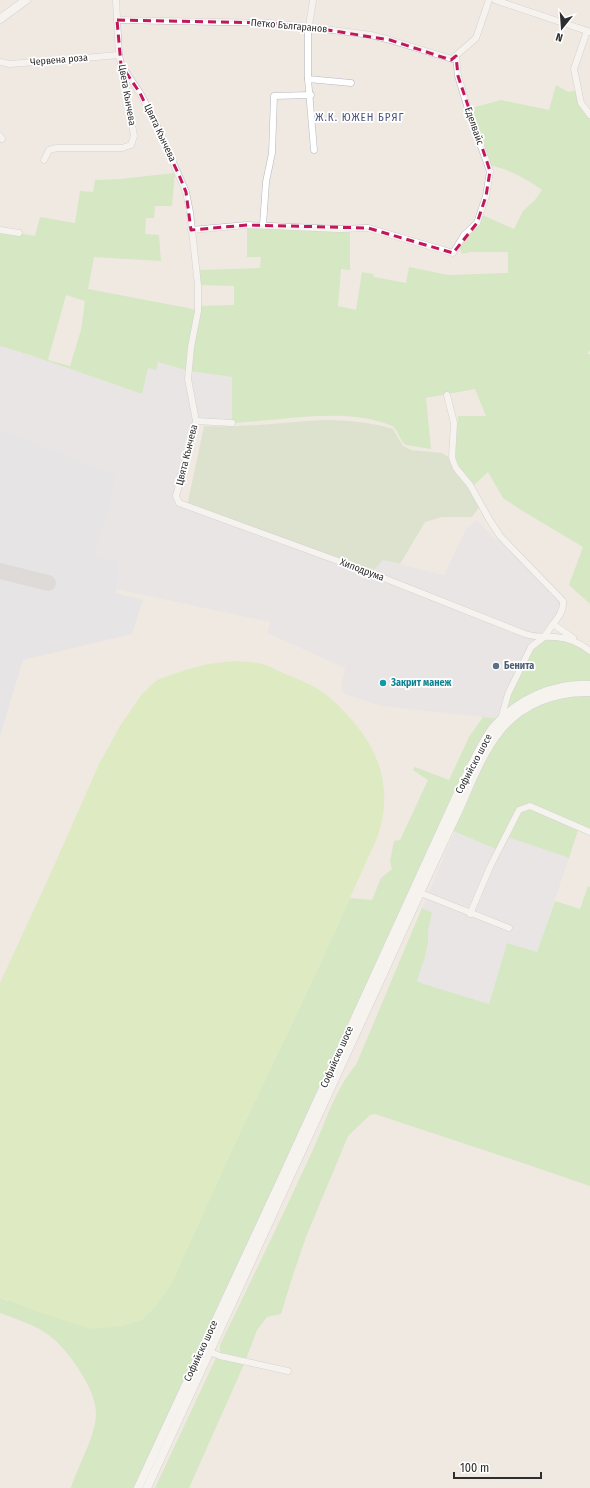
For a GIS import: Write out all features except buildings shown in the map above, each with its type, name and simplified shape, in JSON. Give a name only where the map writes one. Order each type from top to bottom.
[{"type":"main road","points":[[0,19],[26,0]]},
{"type":"main road","name":"Софийско шосе","points":[[138,1488],[190,1384],[210,1352],[300,1157],[467,774],[485,740],[501,719],[522,702],[554,688],[571,685],[590,685]]},
{"type":"main road","name":"Софийско шосе","points":[[147,1488],[190,1384],[282,1178],[417,891],[490,744],[507,722],[522,710],[539,700],[568,692],[590,692]]},
{"type":"street","name":"Цвета Кънчева","points":[[44,160],[49,150],[57,148],[122,148],[131,145],[134,136],[118,55],[116,0]]},
{"type":"street","points":[[313,0],[309,27],[308,79],[311,95],[314,150]]},
{"type":"street","points":[[456,56],[476,38],[489,0]]},
{"type":"street","points":[[495,0],[589,31],[574,69],[581,103],[590,115]]},
{"type":"street","name":"Петко Българанов","points":[[117,20],[269,23],[309,27],[371,35],[448,59],[452,59],[456,56]]},
{"type":"street","name":"Червена роза","points":[[0,62],[17,63],[118,55]]},
{"type":"street","name":"Еделвайс","points":[[263,225],[339,229],[368,228],[453,253],[464,235],[477,223],[486,196],[490,171],[472,122],[458,76],[456,56]]},
{"type":"street","name":"Цвята Кънчева","points":[[121,64],[144,99],[186,192],[190,212],[198,285],[198,311],[190,347],[188,379],[196,421],[176,496],[179,503]]},
{"type":"street","points":[[308,79],[338,83],[351,83]]},
{"type":"street","points":[[191,230],[263,225],[266,182],[272,153],[274,96],[311,95]]},
{"type":"street","points":[[0,230],[18,233]]},
{"type":"street","points":[[446,394],[454,423],[452,458],[456,468],[470,485],[500,536],[563,601],[564,606],[559,617],[544,637],[531,647],[508,694],[501,719]]},
{"type":"street","points":[[196,421],[232,422]]},
{"type":"street","name":"Хиподрума","points":[[179,503],[371,573],[535,638],[556,637],[568,639],[582,645]]},
{"type":"street","points":[[553,624],[590,651]]},
{"type":"street","points":[[525,634],[530,641],[531,647]]},
{"type":"street","points":[[470,914],[490,867],[519,810],[530,806],[590,832]]},
{"type":"street","points":[[417,891],[470,914],[509,928]]},
{"type":"street","points":[[210,1352],[220,1356],[288,1371]]},
{"type":"highlighted area","points":[[117,20],[269,23],[309,27],[390,40],[451,60],[456,56],[458,76],[490,171],[486,196],[477,223],[453,253],[368,228],[247,225],[191,230],[186,192],[179,175],[140,93],[121,65]]},
{"type":"shaded area","points":[[0,346],[141,394],[148,368],[158,362],[189,371],[232,377],[232,423],[196,421],[176,496],[179,503],[371,573],[382,560],[444,575],[466,529],[476,520],[496,540],[500,536],[563,601],[564,607],[501,719],[381,706],[345,694],[341,688],[345,668],[267,633],[270,622],[0,564]]},
{"type":"shaded area","points":[[0,430],[117,476],[95,555],[119,562],[116,593],[143,600],[132,634],[23,660],[0,736]]},
{"type":"shaded area","points":[[455,831],[498,850],[505,836],[569,858],[537,952],[507,943],[489,1004],[417,981],[425,957],[432,913],[422,908]]},
{"type":"green space","points":[[556,85],[568,92],[578,90],[590,115],[590,350],[587,354],[590,354],[590,604],[569,585],[583,547],[503,498],[488,472],[474,485],[461,470],[455,460],[458,416],[486,416],[475,389],[426,398],[431,449],[406,445],[392,426],[374,420],[355,417],[313,416],[232,423],[232,377],[189,371],[158,362],[156,370],[148,368],[142,394],[0,346],[0,230],[35,236],[40,217],[75,223],[80,191],[93,192],[95,180],[175,173],[172,206],[155,206],[154,218],[146,218],[145,234],[159,235],[161,261],[94,257],[88,289],[198,311],[198,306],[234,305],[234,286],[198,285],[196,270],[260,268],[261,257],[247,257],[247,225],[350,228],[350,270],[341,269],[338,306],[356,310],[362,272],[373,274],[374,277],[406,283],[409,267],[448,275],[508,273],[508,252],[470,252],[462,254],[458,243],[480,214],[514,229],[523,211],[535,200],[542,190],[516,174],[488,165],[472,122],[475,107],[501,100],[549,110]],"holes":[[[66,295],[85,301],[81,330],[70,366],[48,360]]]},
{"type":"green space","points":[[323,420],[358,422],[393,429],[403,446],[411,450],[442,453],[450,458],[481,505],[472,517],[442,517],[425,522],[400,564],[383,560],[371,573],[187,506],[204,426],[249,426]]},
{"type":"green space","points":[[544,637],[568,639],[590,651],[590,685],[501,719],[504,706],[531,647]]},
{"type":"green space","points":[[235,661],[265,665],[304,682],[325,694],[346,714],[361,731],[377,759],[382,774],[384,789],[382,821],[377,838],[315,975],[247,1118],[172,1283],[158,1304],[142,1320],[123,1326],[91,1329],[38,1312],[0,1297],[0,983],[99,764],[120,726],[142,694],[157,680],[182,671],[208,664]]},
{"type":"green space","points":[[590,692],[590,832],[579,827],[569,858],[505,836],[498,850],[449,829],[499,732],[539,701]]},
{"type":"green space","points":[[483,717],[501,719],[138,1488],[71,1488],[93,1431],[96,1413],[95,1403],[80,1371],[57,1342],[32,1325],[0,1313],[0,1297],[8,1301],[247,1118],[350,898],[372,900],[381,878],[392,869],[390,861],[394,841],[400,840],[428,780],[413,770],[415,767],[449,780],[469,737]]},
{"type":"green space","points":[[588,886],[590,887],[590,1186],[375,1114],[370,1115],[348,1136],[306,1237],[281,1314],[267,1317],[257,1330],[245,1362],[189,1488],[155,1488],[216,1358],[220,1356],[220,1345],[301,1176],[336,1096],[356,1065],[422,908],[432,913],[425,957],[417,981],[489,1004],[507,943],[537,952],[555,901],[580,909]]},
{"type":"taxiway","points":[[0,571],[48,583]]},
{"type":"place","name":"Бенита","points":[[496,666]]},
{"type":"place","name":"Закрит манеж","points":[[383,683]]},
{"type":"district","name":"Ж.К. ЮЖЕН БРЯГ","points":[[360,117]]}]
